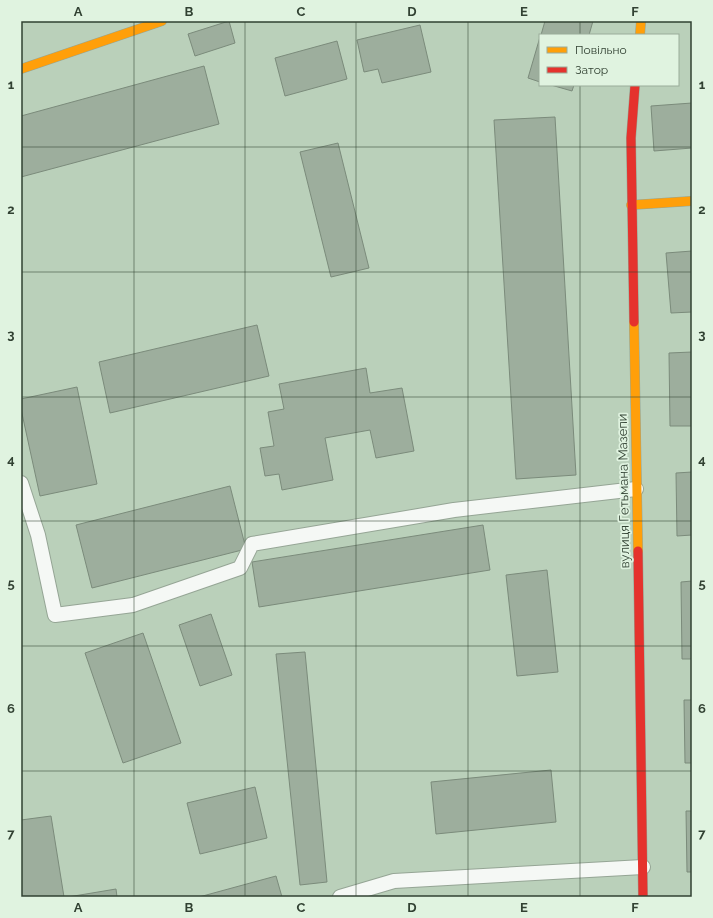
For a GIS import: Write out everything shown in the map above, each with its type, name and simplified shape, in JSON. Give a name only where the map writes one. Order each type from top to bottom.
[{"type":"main road","points":[[21,69],[162,21]]},
{"type":"main road","points":[[640,34],[641,21]]},
{"type":"main road","name":"вулиця Гетьмана Мазепи","points":[[635,86],[631,138],[643,897]]},
{"type":"main road","points":[[632,205],[692,201]]},
{"type":"lane","points":[[21,483],[38,535],[55,616],[133,605],[240,568],[252,544],[454,510],[636,489]]},
{"type":"lane","points":[[340,897],[394,881],[643,867]]},
{"type":"building","points":[[229,21],[235,43],[195,56],[188,34]]},
{"type":"building","points":[[545,21],[593,21],[589,34],[541,34]]},
{"type":"building","points":[[420,25],[431,72],[382,83],[378,69],[364,72],[357,40]]},
{"type":"building","points":[[539,40],[539,82],[528,78]]},
{"type":"building","points":[[337,41],[347,79],[285,96],[275,58]]},
{"type":"building","points":[[204,66],[219,124],[21,177],[21,116]]},
{"type":"building","points":[[554,86],[574,86],[572,91]]},
{"type":"building","points":[[692,103],[692,148],[654,151],[651,106]]},
{"type":"building","points":[[555,117],[576,475],[516,479],[494,120]]},
{"type":"building","points":[[338,143],[369,268],[331,277],[300,152]]},
{"type":"building","points":[[692,251],[692,312],[671,313],[666,253]]},
{"type":"building","points":[[257,325],[269,376],[110,413],[99,362]]},
{"type":"building","points":[[692,352],[692,426],[670,426],[669,353]]},
{"type":"building","points":[[366,368],[370,393],[402,388],[414,451],[376,458],[370,430],[325,438],[333,480],[282,490],[279,474],[265,476],[260,448],[274,446],[268,412],[284,409],[279,384]]},
{"type":"building","points":[[77,387],[97,484],[40,496],[21,409],[21,399]]},
{"type":"building","points":[[692,472],[692,535],[677,536],[676,473]]},
{"type":"building","points":[[230,486],[246,549],[92,588],[76,525]]},
{"type":"building","points":[[483,525],[490,570],[259,607],[252,562]]},
{"type":"building","points":[[547,570],[558,672],[517,676],[506,575]]},
{"type":"building","points":[[692,581],[692,659],[682,659],[681,582]]},
{"type":"building","points":[[211,614],[232,675],[200,686],[179,625]]},
{"type":"building","points":[[143,633],[181,743],[123,763],[85,653]]},
{"type":"building","points":[[305,652],[327,882],[300,885],[276,654]]},
{"type":"building","points":[[684,700],[692,700],[692,763],[685,763]]},
{"type":"building","points":[[551,770],[556,822],[436,834],[431,782]]},
{"type":"building","points":[[255,787],[267,838],[200,854],[187,803]]},
{"type":"building","points":[[686,811],[692,811],[692,872],[687,872]]},
{"type":"building","points":[[51,816],[64,897],[21,897],[21,820]]},
{"type":"building","points":[[276,876],[282,897],[199,897]]},
{"type":"building","points":[[116,889],[117,897],[68,897]]},
{"type":"traffic: slow","points":[[21,69],[162,21]]},
{"type":"traffic: slow","points":[[640,34],[641,21]]},
{"type":"traffic: slow","points":[[631,205],[692,201]]},
{"type":"traffic: slow","points":[[634,322],[638,551]]},
{"type":"traffic: jam","points":[[634,322],[631,138],[635,86]]},
{"type":"traffic: jam","points":[[638,551],[643,897]]}]
